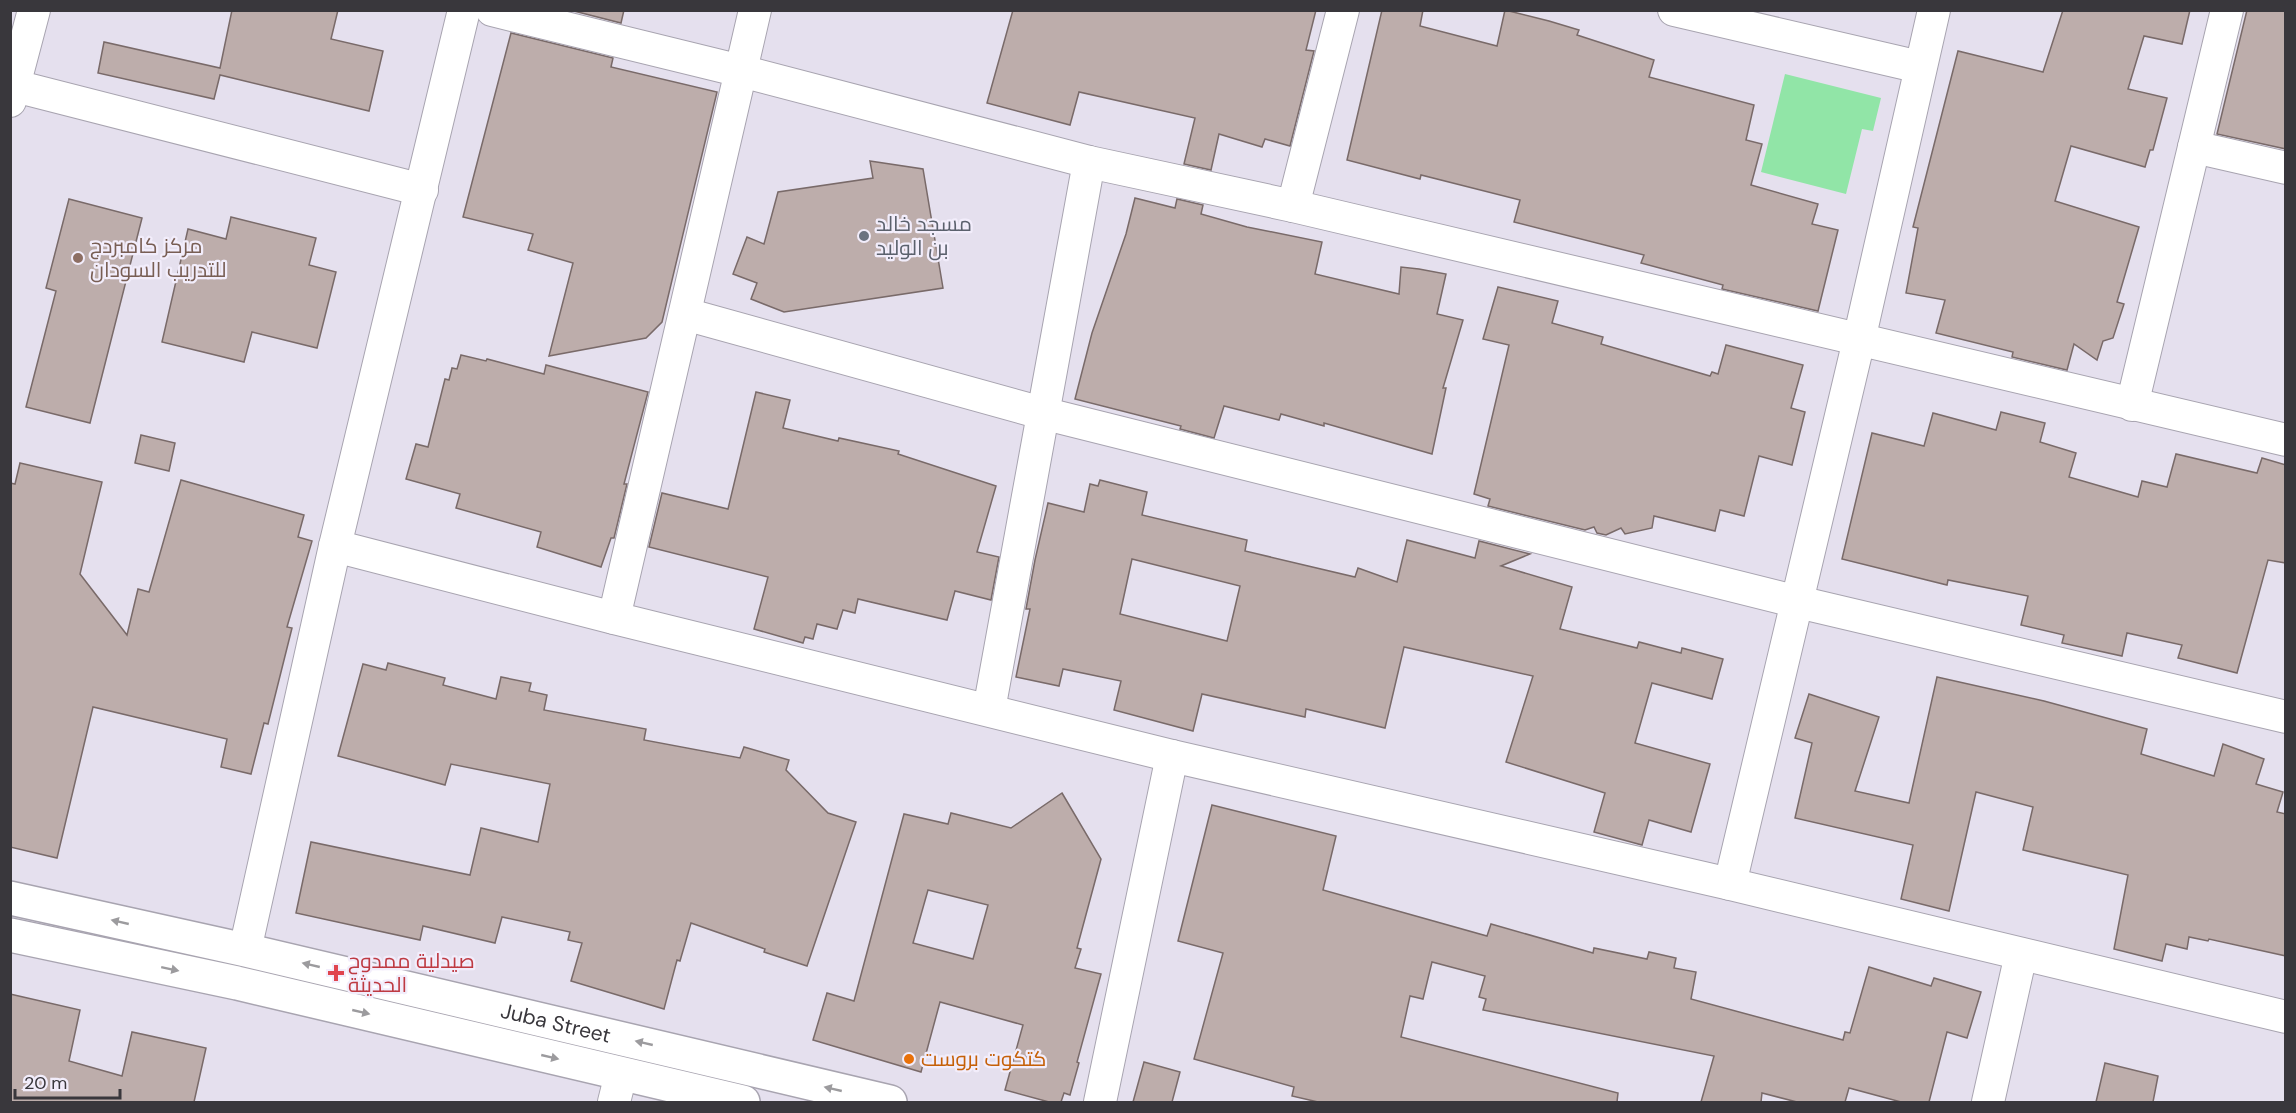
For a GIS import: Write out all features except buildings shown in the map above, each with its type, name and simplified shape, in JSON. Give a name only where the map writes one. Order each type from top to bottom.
[{"type":"street","points":[[34,10],[13,94],[422,190]]},
{"type":"street","points":[[245,950],[335,546],[464,10]]},
{"type":"street","points":[[492,10],[741,71],[1089,162],[1293,206],[2286,440]]},
{"type":"street","points":[[614,618],[755,10]]},
{"type":"street","points":[[1293,206],[1343,10]]},
{"type":"street","points":[[1674,10],[1920,67]]},
{"type":"street","points":[[1730,884],[1798,602],[1934,10]]},
{"type":"street","points":[[2132,405],[2227,10]]},
{"type":"street","points":[[2194,147],[2286,168]]},
{"type":"street","points":[[989,710],[1089,162]]},
{"type":"street","points":[[685,314],[1042,413],[1798,602],[2286,717]]},
{"type":"street","points":[[335,546],[614,618],[1172,756],[1730,884],[2286,1017]]},
{"type":"street","points":[[1100,1102],[1172,756]]},
{"type":"street","name":"Juba Street","points":[[10,898],[245,950],[890,1102]]},
{"type":"street","name":"Juba Street","points":[[10,935],[237,983],[618,1088],[743,1102]]},
{"type":"street","points":[[1988,1102],[2021,954]]},
{"type":"green space","points":[[1785,74],[1881,98],[1873,131],[1862,129],[1846,194],[1761,172]]},
{"type":"place","name":"مسجد خالد بن الوليد","points":[[864,236]]},
{"type":"place","name":"مركز كامبردج للتدريب السودان","points":[[78,258]]},
{"type":"place","name":"صيدلية ممدوح الحديثة","points":[[336,973]]},
{"type":"place","name":"كتكوت بروست","points":[[909,1059]]}]
